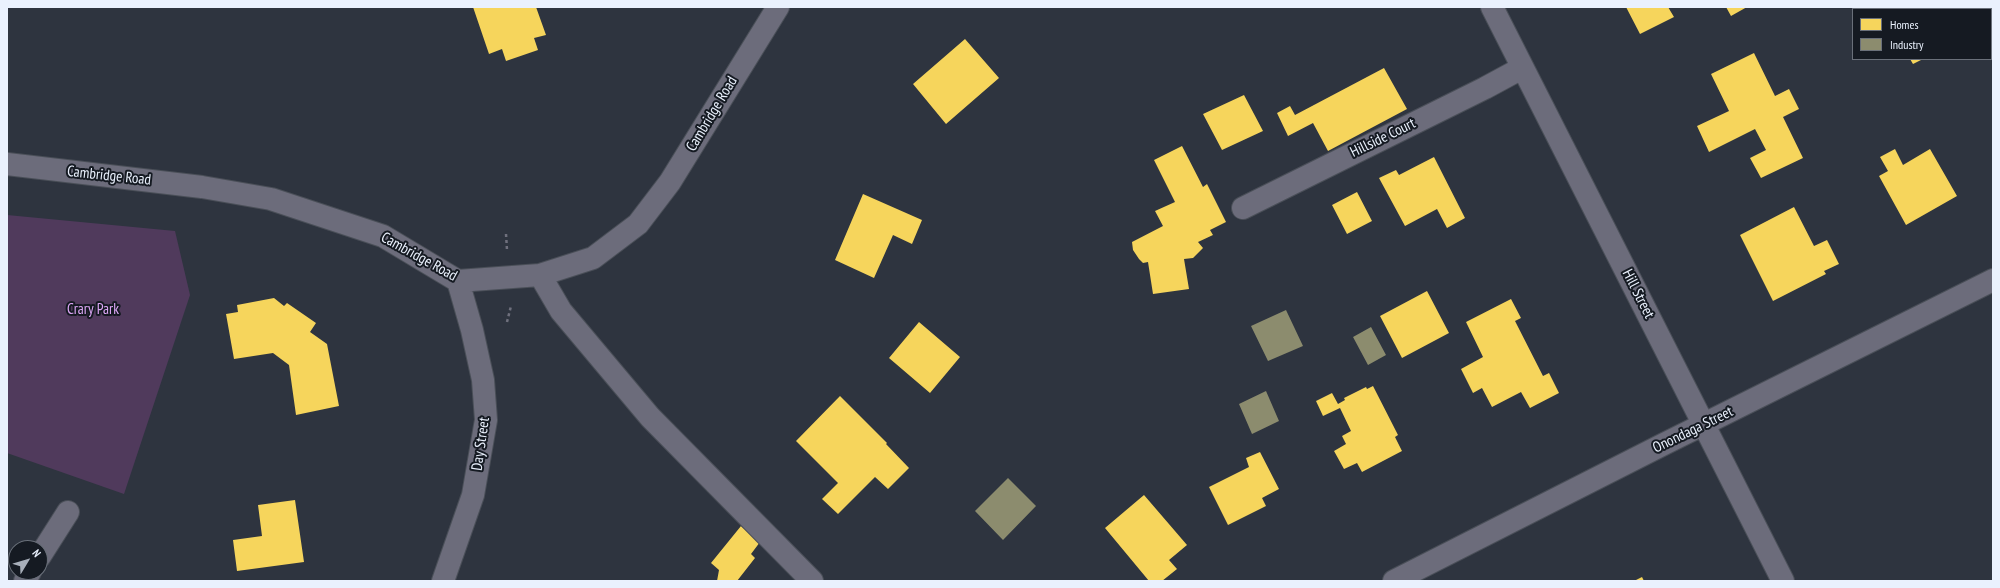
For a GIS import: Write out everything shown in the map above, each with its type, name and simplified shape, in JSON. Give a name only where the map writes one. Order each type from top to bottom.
[{"type":"street","name":"Cambridge Road","points":[[7,164],[202,187],[271,199],[383,236],[458,281],[540,275],[593,258],[638,224],[670,182],[778,7]]},
{"type":"street","name":"Hill Street","points":[[1492,7],[1783,581]]},
{"type":"street","name":"Hillside Court","points":[[1242,208],[1485,88],[1522,68]]},
{"type":"street","points":[[540,275],[561,311],[650,417],[812,581]]},
{"type":"street","name":"Onondaga Street","points":[[1394,581],[1993,280]]},
{"type":"street","name":"Day Street","points":[[443,581],[473,494],[486,420],[483,380],[472,330],[458,281]]},
{"type":"street","points":[[48,543],[68,512]]},
{"type":"path","points":[[506,234],[507,252]]},
{"type":"path","points":[[507,322],[511,305]]},
{"type":"green space","name":"Crary Park","points":[[7,215],[175,231],[190,295],[124,494],[7,453]]},
{"type":"building: Homes","points":[[473,7],[536,7],[546,35],[534,38],[538,50],[506,61],[502,49],[489,54]]},
{"type":"building: Homes","points":[[1626,7],[1668,7],[1674,17],[1640,34]]},
{"type":"building: Homes","points":[[1726,7],[1747,7],[1731,16]]},
{"type":"building: Homes","points":[[1939,7],[1940,8],[1884,8]]},
{"type":"building: Homes","points":[[965,39],[999,78],[946,124],[913,84]]},
{"type":"building: Homes","points":[[1754,53],[1775,96],[1789,89],[1799,109],[1783,117],[1803,158],[1761,178],[1750,158],[1766,150],[1755,129],[1709,152],[1697,126],[1729,111],[1711,74]]},
{"type":"building: Homes","points":[[1911,60],[1921,60],[1913,64]]},
{"type":"building: Homes","points":[[1384,68],[1407,109],[1328,151],[1313,123],[1288,136],[1277,113],[1290,106],[1295,115]]},
{"type":"building: Homes","points":[[1244,95],[1263,131],[1222,150],[1203,114]]},
{"type":"building: Homes","points":[[1182,146],[1203,187],[1207,184],[1226,222],[1210,230],[1213,235],[1198,242],[1203,248],[1193,258],[1184,259],[1189,289],[1153,294],[1148,262],[1143,263],[1139,259],[1133,250],[1132,242],[1163,226],[1155,211],[1175,202],[1154,160]]},
{"type":"building: Homes","points":[[1895,149],[1903,165],[1930,149],[1957,196],[1906,225],[1879,176],[1888,171],[1880,157]]},
{"type":"building: Homes","points":[[1434,157],[1465,218],[1447,228],[1437,209],[1405,226],[1379,178],[1396,170],[1399,175]]},
{"type":"building: Homes","points":[[1357,192],[1372,221],[1347,234],[1332,205]]},
{"type":"building: Homes","points":[[863,194],[922,220],[912,244],[893,235],[874,278],[835,260]]},
{"type":"building: Homes","points":[[1794,207],[1814,246],[1827,240],[1839,264],[1824,271],[1826,274],[1773,301],[1740,235]]},
{"type":"building: Homes","points":[[1427,291],[1449,333],[1402,358],[1380,316]]},
{"type":"building: Homes","points":[[274,298],[284,306],[287,303],[316,323],[310,332],[327,344],[339,406],[296,415],[289,365],[273,353],[234,359],[226,314],[238,312],[237,305]]},
{"type":"building: Homes","points":[[1511,299],[1521,318],[1515,321],[1543,376],[1549,373],[1559,393],[1530,408],[1521,392],[1492,407],[1482,388],[1473,393],[1461,369],[1483,357],[1466,322]]},
{"type":"building: Homes","points":[[919,322],[960,357],[930,393],[889,358]]},
{"type":"building: Homes","points":[[1373,386],[1398,435],[1395,437],[1402,451],[1362,472],[1357,463],[1344,469],[1334,451],[1346,444],[1342,436],[1351,431],[1340,408],[1323,416],[1316,401],[1332,393],[1338,404],[1345,400],[1344,398],[1366,387],[1367,389]]},
{"type":"building: Homes","points":[[840,396],[887,443],[886,444],[909,468],[888,489],[875,477],[838,514],[822,499],[838,483],[796,441]]},
{"type":"building: Homes","points":[[1260,452],[1279,489],[1262,498],[1266,506],[1228,525],[1209,487],[1249,467],[1246,458]]},
{"type":"building: Homes","points":[[1144,495],[1187,545],[1169,560],[1177,569],[1162,581],[1149,581],[1105,528]]},
{"type":"building: Homes","points":[[295,500],[304,562],[237,571],[233,540],[262,536],[258,505]]},
{"type":"building: Homes","points":[[741,526],[760,542],[751,554],[755,558],[737,581],[717,581],[719,570],[711,563]]},
{"type":"building: Homes","points":[[1642,577],[1644,581],[1634,581]]},
{"type":"building: Industry","points":[[1286,310],[1303,346],[1268,361],[1251,326]]},
{"type":"building: Industry","points":[[1371,327],[1386,355],[1368,365],[1353,337]]},
{"type":"building: Industry","points":[[1266,391],[1279,421],[1252,434],[1239,404]]},
{"type":"building: Industry","points":[[1008,478],[1036,506],[1003,540],[975,511]]}]
